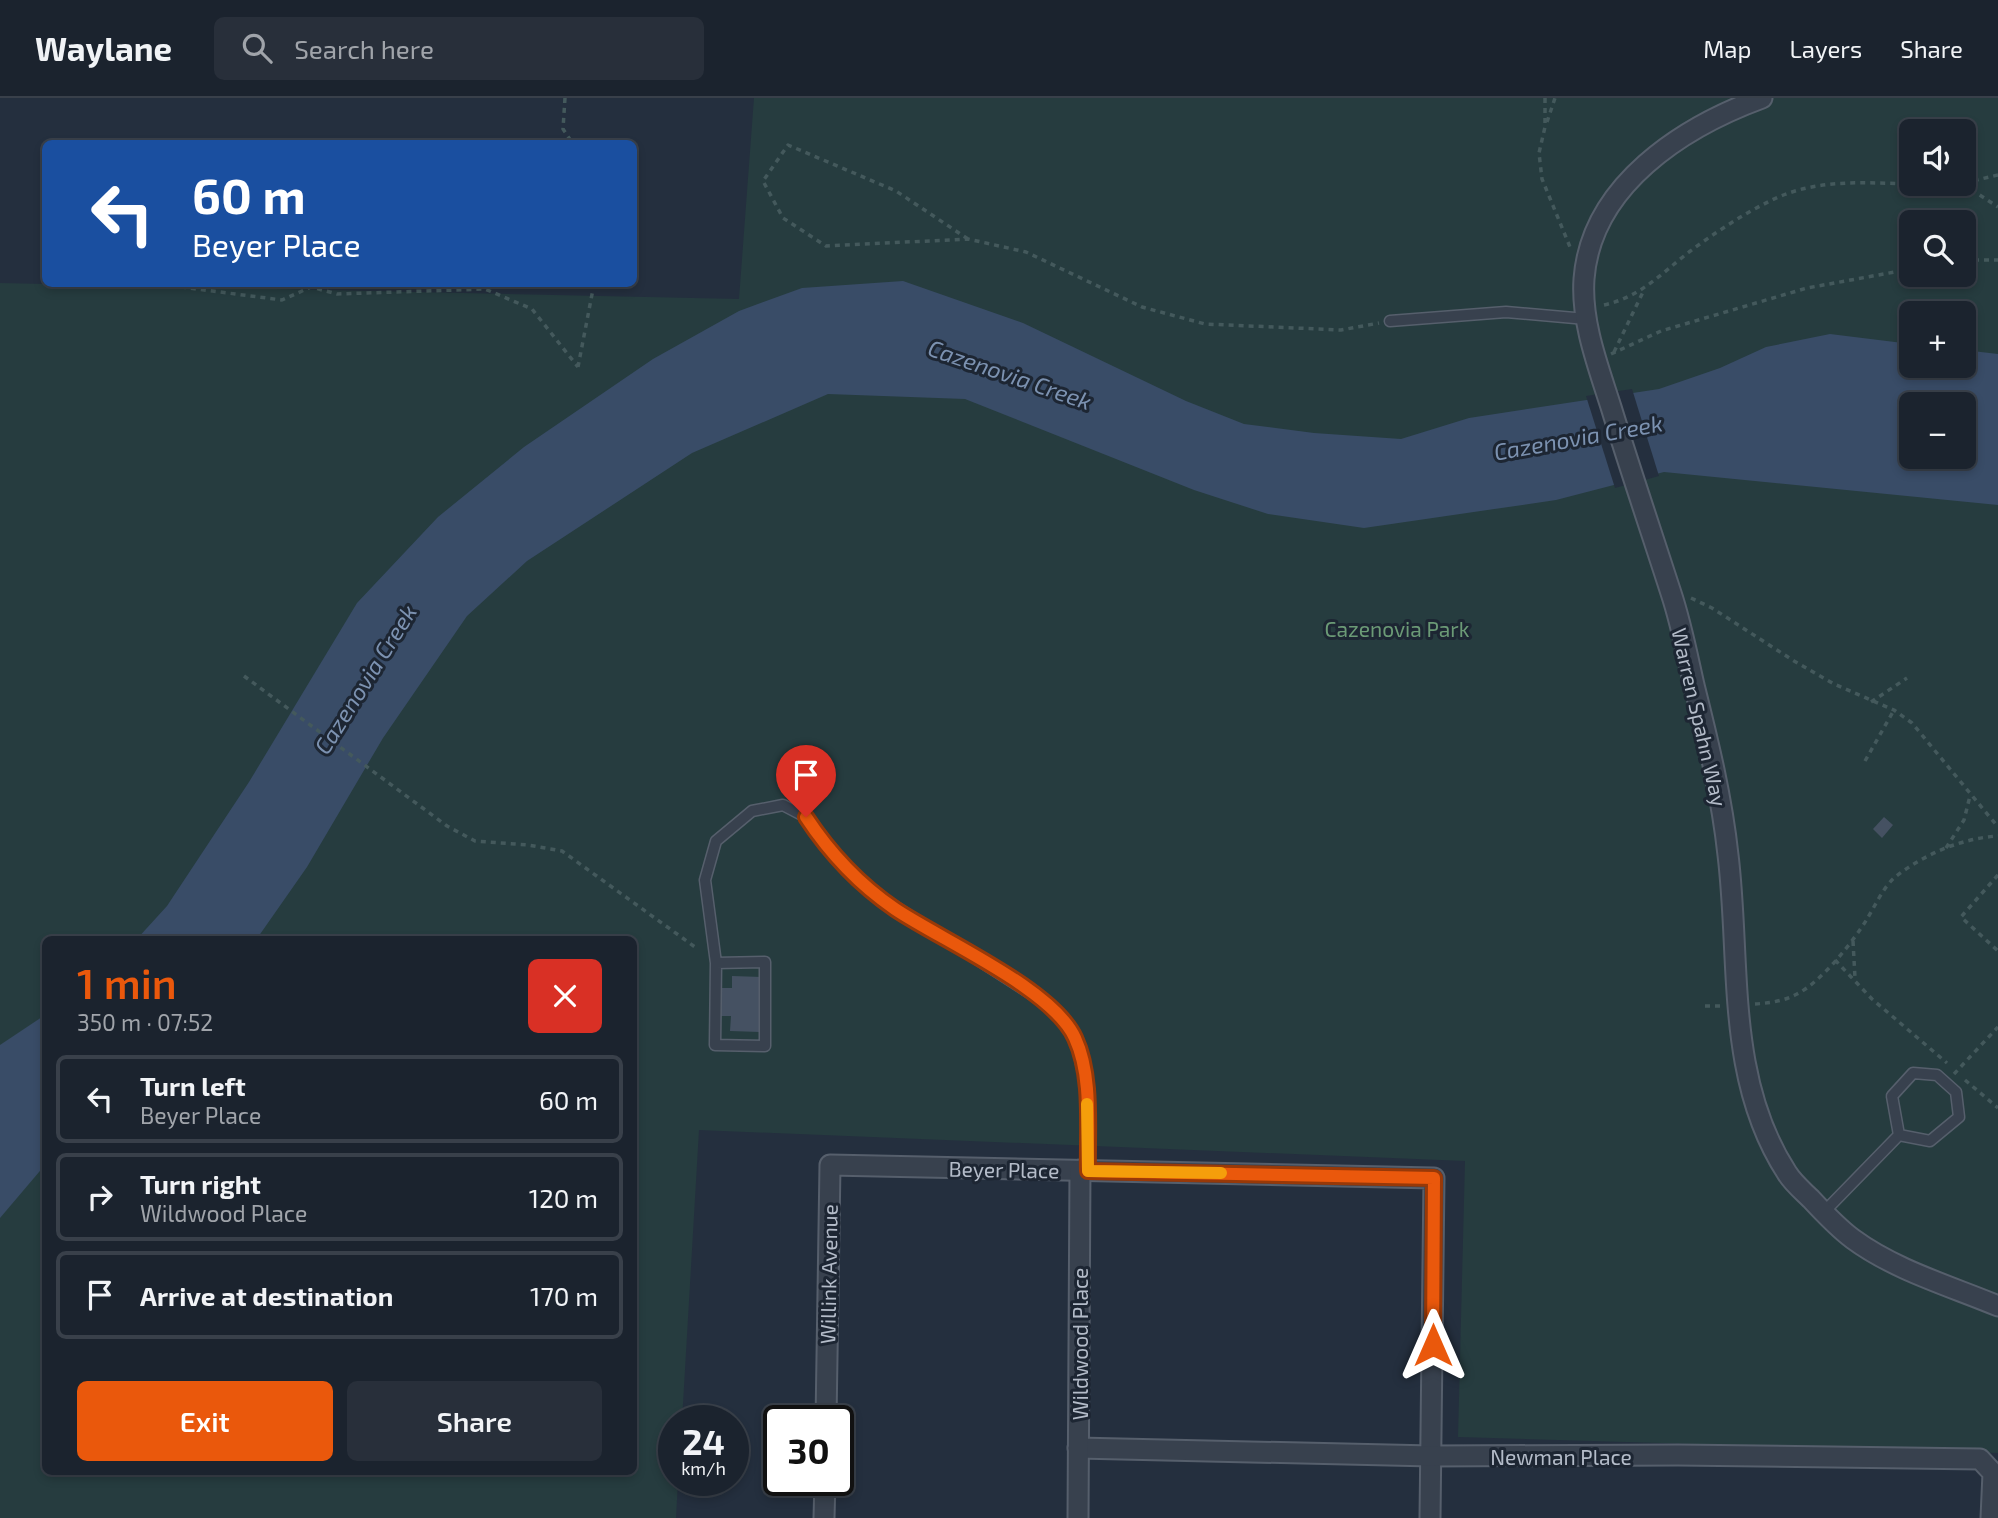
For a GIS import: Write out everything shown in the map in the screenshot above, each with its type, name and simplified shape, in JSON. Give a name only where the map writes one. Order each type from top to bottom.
[{"type":"street","name":"Warren Spahn Way","points":[[1762,98],[1722,113],[1677,138],[1632,178],[1609,208],[1591,247],[1584,279],[1586,319],[1642,508],[1672,596],[1717,786],[1728,853],[1737,1006],[1748,1080],[1764,1129],[1788,1176],[1852,1239],[1884,1258],[1998,1306]]},
{"type":"street","name":"Willink Avenue","points":[[827,1405],[830,1166],[868,1166]]},
{"type":"street","name":"Beyer Place","points":[[868,1166],[1434,1178],[1432,1456]]},
{"type":"street","name":"Wildwood Place","points":[[1078,1518],[1084,1170]]},
{"type":"street","name":"Newman Place","points":[[1078,1448],[1432,1456],[1678,1455],[1980,1460],[1993,1474],[1991,1518]]},
{"type":"street","points":[[1430,1518],[1432,1456]]},
{"type":"street","points":[[824,1518],[825,1496]]},
{"type":"lane","points":[[1390,321],[1506,312],[1586,319]]},
{"type":"lane","name":"Wildwood Place","points":[[716,963],[705,880],[716,841],[752,811],[783,805],[806,817],[822,842],[871,891],[1052,1008],[1075,1038],[1086,1084],[1084,1170]]},
{"type":"lane","points":[[765,962],[765,1046],[715,1045],[716,963],[765,962]]},
{"type":"lane","points":[[1913,1073],[1937,1075],[1956,1091],[1959,1117],[1930,1140],[1899,1135],[1892,1096],[1913,1073]]},
{"type":"lane","points":[[1824,1212],[1899,1135]]},
{"type":"path","points":[[565,98],[563,129],[570,140]]},
{"type":"path","points":[[1545,98],[1545,127]]},
{"type":"path","points":[[1555,98],[1539,153],[1542,179],[1575,258]]},
{"type":"path","points":[[968,239],[896,191],[788,145],[763,181],[783,218],[826,246],[968,239],[1026,252],[1142,307],[1205,324],[1341,330],[1390,321]]},
{"type":"path","points":[[1976,180],[1998,175]]},
{"type":"path","points":[[1609,304],[1644,290],[1691,251],[1771,200],[1834,182],[1899,185]]},
{"type":"path","points":[[1976,193],[1998,207]]},
{"type":"path","points":[[1976,260],[1998,260]]},
{"type":"path","points":[[1644,290],[1614,353],[1661,331],[1807,288],[1899,271]]},
{"type":"path","points":[[181,287],[282,300],[311,287],[337,294],[485,289],[532,309],[579,367],[593,287]]},
{"type":"path","points":[[1688,598],[1712,608],[1794,661],[1871,702],[1894,710],[1912,723],[1998,827]]},
{"type":"path","points":[[244,676],[447,826],[475,841],[562,851],[695,947]]},
{"type":"path","points":[[1871,702],[1908,678]]},
{"type":"path","points":[[1865,761],[1894,710]]},
{"type":"path","points":[[1946,848],[1964,820],[1970,796]]},
{"type":"path","points":[[1753,1004],[1773,1002],[1799,993],[1835,960],[1892,880],[1946,848],[1983,837],[1998,836]]},
{"type":"path","points":[[1998,875],[1961,917],[1998,951]]},
{"type":"path","points":[[1852,939],[1855,978]]},
{"type":"path","points":[[1835,960],[1855,978],[1872,999],[1998,1108]]},
{"type":"path","points":[[1705,1006],[1722,1006]]},
{"type":"path","points":[[1946,1083],[1998,1027]]},
{"type":"green space","name":"Cazenovia Park","points":[[754,98],[1998,98],[1998,1453],[1458,1437],[1465,1161],[699,1130],[683,1405],[658,1405],[658,1496],[677,1496],[676,1518],[0,1518],[0,283],[42,284],[42,287],[185,287],[739,299]]},
{"type":"water","name":"Cazenovia Creek","points":[[903,281],[1023,323],[1186,401],[1244,424],[1314,433],[1401,439],[1469,418],[1659,389],[1720,368],[1766,347],[1830,334],[1899,343],[1899,378],[1976,378],[1976,351],[1998,354],[1998,505],[1664,472],[1556,500],[1364,528],[1268,514],[1194,490],[965,399],[828,394],[692,453],[527,561],[467,616],[383,738],[307,867],[259,936],[140,936],[167,906],[249,782],[357,603],[438,517],[524,447],[653,359],[739,311],[802,288]]},
{"type":"water","points":[[42,1017],[42,1169],[0,1218],[0,1045]]},
{"type":"pier","points":[[1632,389],[1659,476],[1615,488],[1586,396]]},
{"type":"building","points":[[1884,817],[1893,825],[1882,838],[1873,829]]},
{"type":"building","points":[[732,976],[762,977],[760,1032],[730,1031],[731,1016],[718,1016],[719,988],[732,988]]},
{"type":"slow traffic","points":[[1087,1104],[1088,1171],[1221,1173]]},
{"type":"route","points":[[806,817],[822,842],[871,891],[1052,1008],[1075,1038],[1086,1084],[1088,1171],[1434,1178],[1433,1345]]}]
